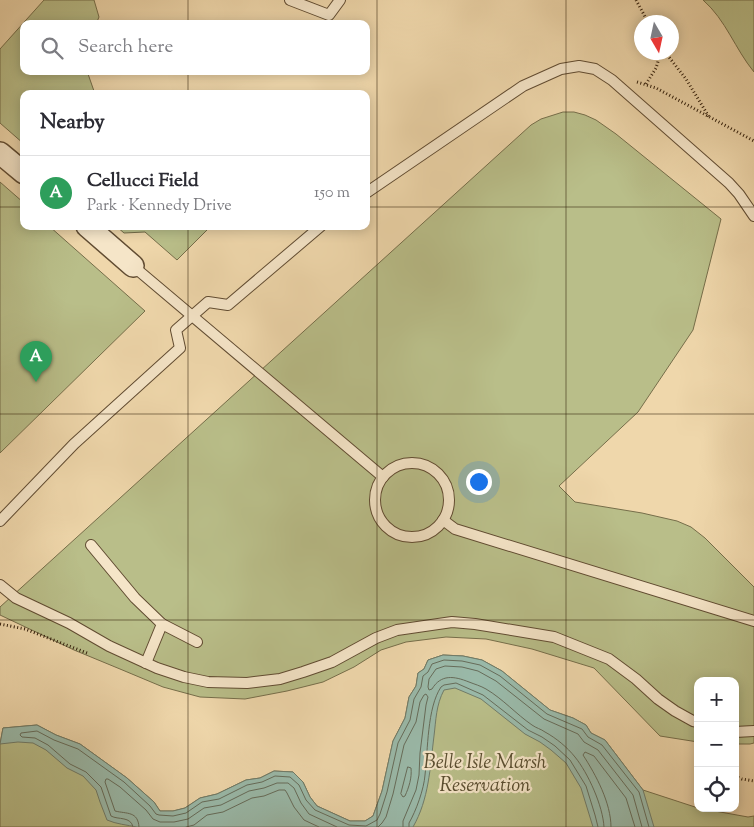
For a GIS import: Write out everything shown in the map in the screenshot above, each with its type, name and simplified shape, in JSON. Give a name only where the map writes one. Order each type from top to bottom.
[{"type":"street","points":[[0,152],[20,170]]},
{"type":"street","points":[[91,230],[134,266]]},
{"type":"lane","points":[[290,0],[329,15],[340,0]]},
{"type":"lane","points":[[370,190],[523,86],[556,70],[570,67],[588,67],[604,74],[624,90],[729,183],[754,216]]},
{"type":"lane","points":[[0,520],[74,444],[180,348],[176,330],[208,302],[228,305],[316,230]]},
{"type":"lane","points":[[134,266],[383,478]]},
{"type":"lane","points":[[401,464],[424,464],[434,470],[442,478],[450,499],[448,510],[443,520],[435,529],[419,536],[401,535],[391,530],[382,522],[375,500],[377,488],[383,478],[401,464]]},
{"type":"lane","points":[[443,520],[455,529],[754,621]]},
{"type":"lane","points":[[91,545],[135,598],[162,624],[197,642]]},
{"type":"lane","points":[[0,584],[16,598],[69,623],[109,646],[157,668],[184,677],[208,682],[240,683],[280,679],[332,662],[376,638],[397,630],[452,622],[554,637],[609,659],[636,679],[658,699],[694,721]]},
{"type":"lane","points":[[146,663],[162,624]]},
{"type":"lane","points":[[739,732],[754,731]]},
{"type":"path","points":[[636,0],[644,15]]},
{"type":"path","points":[[646,84],[658,60]]},
{"type":"path","points":[[672,60],[683,74],[709,118]]},
{"type":"path","points":[[624,90],[634,82],[646,84],[754,141]]},
{"type":"path","points":[[0,624],[25,629],[95,656]]},
{"type":"path","points":[[739,778],[754,781]]},
{"type":"green space","points":[[44,0],[94,0],[99,17],[98,20],[26,20]]},
{"type":"green space","points":[[703,0],[754,0],[754,72],[718,16]]},
{"type":"green space","points":[[20,27],[20,75],[88,75],[94,90],[20,90],[20,140],[0,123],[0,49]]},
{"type":"green space","points":[[563,112],[574,112],[596,120],[721,219],[693,330],[638,412],[559,486],[575,502],[642,513],[677,521],[691,527],[705,538],[754,587],[754,743],[739,744],[739,677],[694,677],[694,741],[660,736],[594,668],[532,649],[486,639],[446,637],[406,642],[381,650],[354,667],[323,682],[245,699],[200,697],[163,687],[74,650],[0,615],[0,607],[531,125],[541,119]]},
{"type":"green space","points":[[0,182],[20,200],[20,230],[54,230],[145,311],[0,453]]},
{"type":"green space","points":[[121,230],[207,230],[177,260],[145,232],[124,233]]},
{"type":"green space","name":"Belle Isle Marsh Reservation","points":[[443,655],[463,656],[482,660],[502,671],[550,710],[586,725],[591,733],[605,740],[643,790],[694,807],[694,812],[720,812],[748,817],[754,816],[754,827],[0,827],[0,744],[3,728],[37,725],[80,744],[127,778],[154,802],[160,811],[173,811],[185,808],[200,798],[217,794],[246,780],[260,778],[274,771],[293,772],[303,782],[310,797],[317,806],[350,821],[365,821],[373,816],[382,791],[393,741],[405,718],[409,697],[416,686],[418,673],[424,669],[428,660]]},
{"type":"water","points":[[443,655],[463,656],[482,660],[502,671],[550,710],[586,725],[591,733],[605,740],[643,790],[654,827],[593,827],[581,788],[566,763],[481,699],[455,688],[444,690],[439,701],[426,794],[413,827],[137,827],[122,824],[107,820],[96,790],[83,776],[67,768],[46,750],[33,743],[0,744],[3,728],[37,725],[80,744],[127,778],[154,802],[160,811],[173,811],[185,808],[200,798],[217,794],[246,780],[260,778],[274,771],[293,772],[303,782],[310,797],[317,806],[350,821],[365,821],[373,816],[382,791],[393,741],[405,718],[409,697],[416,686],[418,673],[424,669],[428,660]]},
{"type":"place","name":"Cellucci Field","points":[[36,382]]}]
